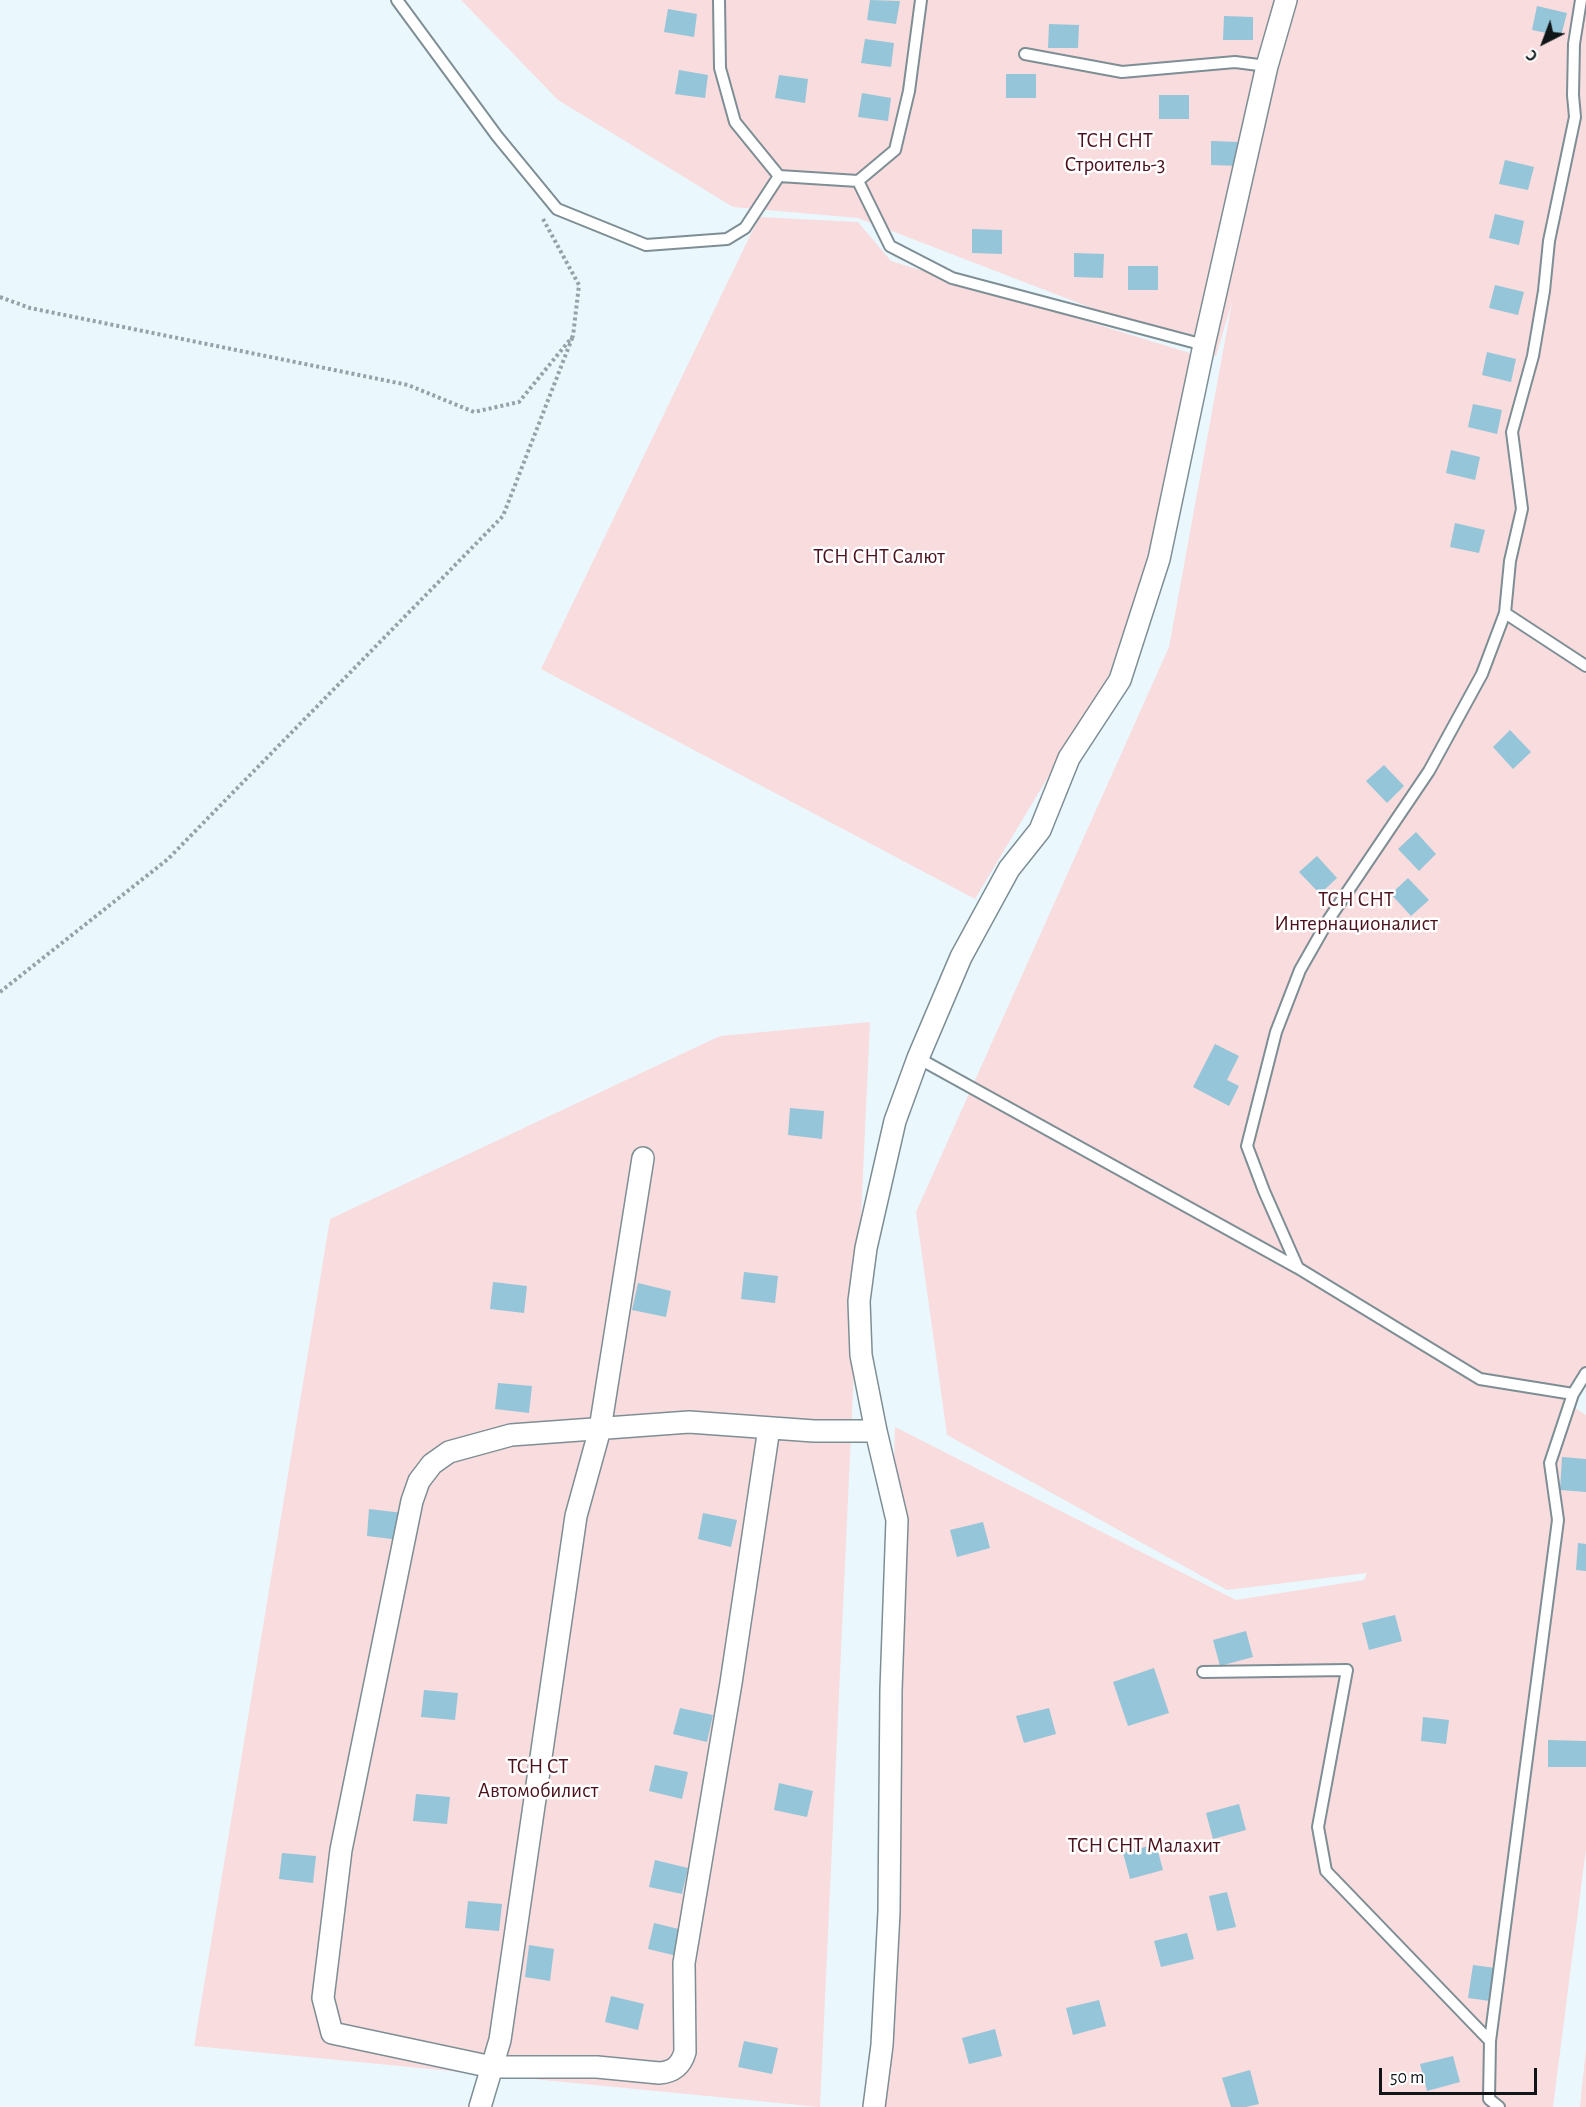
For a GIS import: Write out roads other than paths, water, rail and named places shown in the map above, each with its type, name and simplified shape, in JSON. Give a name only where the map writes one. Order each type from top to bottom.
[{"type":"street","points":[[874,2107],[882,2045],[889,1912],[891,1690],[897,1520],[861,1355],[859,1301],[866,1248],[895,1121],[918,1058],[961,957],[1009,869],[1040,831],[1069,758],[1120,680],[1159,559],[1204,345],[1267,66],[1286,0]]},
{"type":"street","points":[[480,2107],[500,2040],[576,1516],[600,1429],[643,1158]]},
{"type":"street","points":[[769,1428],[731,1683],[684,1964],[685,2052],[678,2066],[666,2073],[597,2067],[492,2067],[332,2033],[323,1998],[341,1850],[412,1501],[419,1481],[432,1464],[449,1452],[511,1435],[689,1422],[814,1431],[876,1431]]},
{"type":"lane","points":[[397,0],[497,136],[557,209],[646,245],[727,239],[745,228],[779,176]]},
{"type":"lane","points":[[719,0],[720,68],[735,122],[779,176],[858,181],[895,150],[909,91],[921,0]]},
{"type":"lane","points":[[1298,1268],[1247,1146],[1276,1032],[1300,970],[1329,919],[1430,771],[1482,674],[1505,613],[1510,561],[1522,509],[1512,432],[1533,356],[1544,291],[1549,241],[1580,119],[1573,95],[1574,44],[1581,0]]},
{"type":"lane","points":[[1025,54],[1122,72],[1235,62],[1267,66]]},
{"type":"lane","points":[[858,181],[890,246],[952,278],[1204,345]]},
{"type":"lane","points":[[1505,613],[1586,666]]},
{"type":"lane","points":[[918,1058],[1298,1268],[1480,1379],[1573,1394]]},
{"type":"lane","points":[[1498,2107],[1489,2099],[1490,2041],[1558,1520],[1550,1464],[1573,1394],[1586,1373]]},
{"type":"lane","points":[[1203,1672],[1347,1670],[1318,1827],[1326,1871],[1490,2041]]},
{"type":"park label","name":"ТСН СНТ Строитель-3","points":[[1115,153]]},
{"type":"park label","name":"ТСН СНТ Салют","points":[[879,557]]},
{"type":"park label","name":"ТСН СНТ Интернационалист","points":[[1356,912]]},
{"type":"park label","name":"ТСН СТ Автомобилист","points":[[538,1779]]},
{"type":"park label","name":"ТСН СНТ Малахит","points":[[1144,1846]]}]
